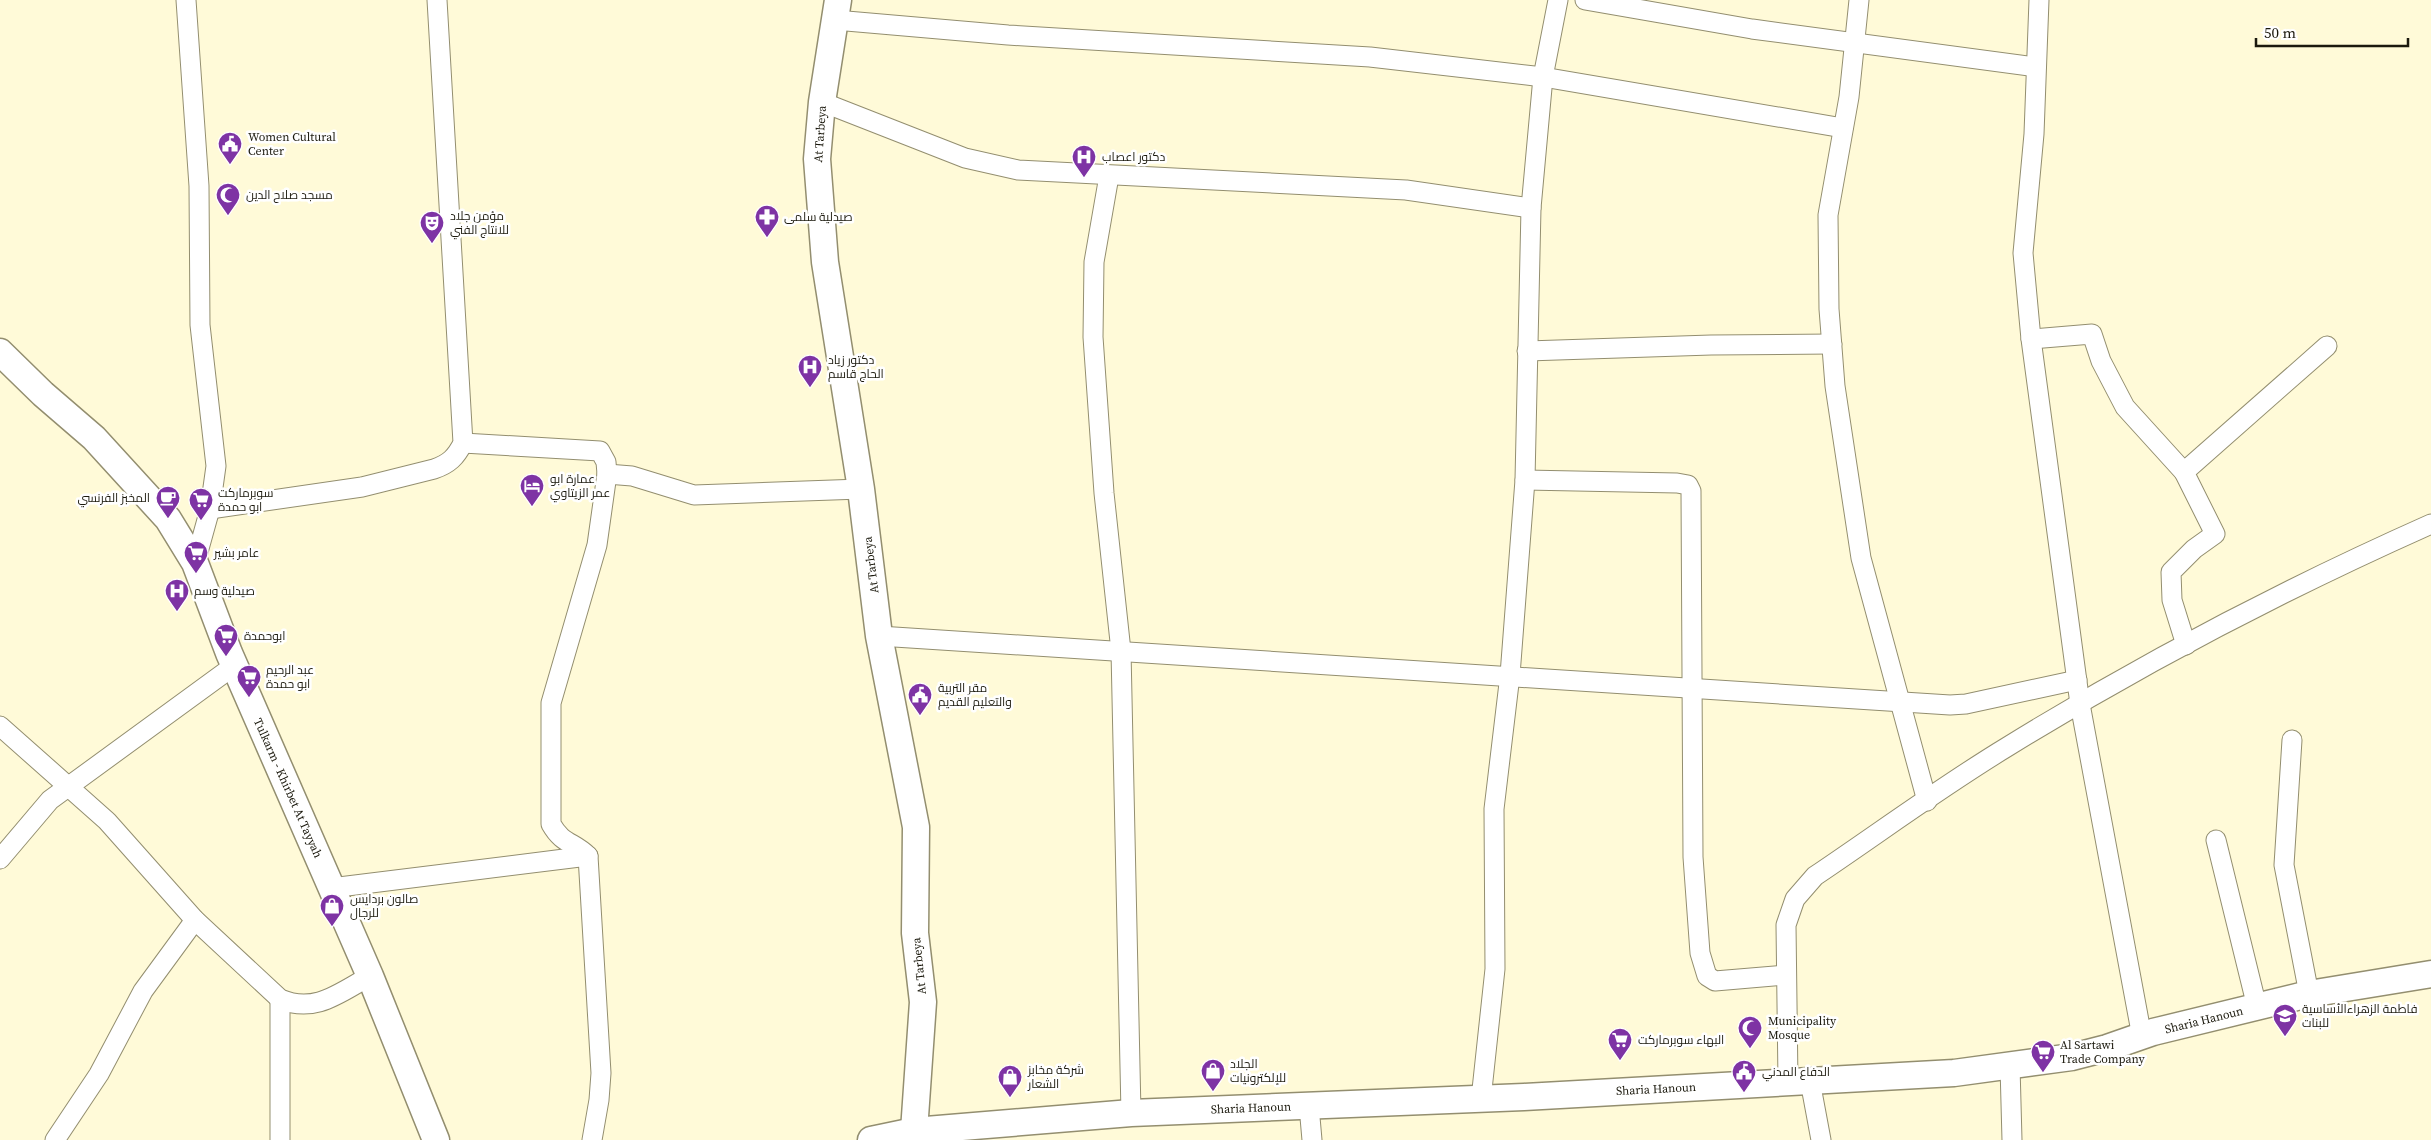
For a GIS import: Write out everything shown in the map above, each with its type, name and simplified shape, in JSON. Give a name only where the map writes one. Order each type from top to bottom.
[{"type":"street","points":[[186,0],[198,186],[200,325],[216,466],[210,509],[194,563]]},
{"type":"street","points":[[210,509],[362,487],[434,469],[444,465],[456,456],[463,443],[437,0]]},
{"type":"street","points":[[1481,1098],[1495,970],[1494,809],[1510,675],[1525,480],[1531,208],[1543,77],[1558,0]]},
{"type":"street","points":[[1585,0],[1752,29],[2036,68]]},
{"type":"street","points":[[1859,0],[1843,128],[1828,215],[1834,386],[1861,558],[1927,801]]},
{"type":"street","points":[[2039,0],[2034,134],[2023,253],[2031,339],[2076,680],[2142,1037]]},
{"type":"street","points":[[837,10],[1008,34],[1370,57],[1543,77],[1843,128]]},
{"type":"street","name":"At Tarbeya","points":[[837,10],[822,102],[817,159],[825,262],[862,489],[879,636],[916,827],[915,933],[923,1002],[914,1131]]},
{"type":"street","points":[[822,102],[947,152],[991,165],[1028,171],[1406,190],[1531,208]]},
{"type":"street","points":[[1110,176],[1094,262],[1093,337],[1104,493],[1120,651],[1131,1113]]},
{"type":"street","points":[[2031,339],[2092,334],[2101,361],[2125,407],[2184,472],[2215,534],[2194,549],[2171,572],[2172,600],[2186,645]]},
{"type":"street","points":[[1527,351],[1711,345],[1832,344]]},
{"type":"street","points":[[2184,472],[2327,346]]},
{"type":"street","name":"Tulkarm - Khirbet At Tayyah","points":[[0,352],[43,394],[94,438],[168,519],[194,563],[234,665],[370,976],[436,1140]]},
{"type":"street","points":[[463,443],[600,451],[606,462],[607,474],[597,545],[551,703],[551,824],[558,837],[567,844],[578,847],[588,856],[601,1072],[599,1100],[592,1140]]},
{"type":"street","points":[[607,474],[632,476],[694,495],[862,489]]},
{"type":"street","points":[[1525,480],[1688,485],[1691,491],[1690,688],[1693,856],[1700,953],[1707,976],[1722,981],[1785,974]]},
{"type":"street","points":[[1821,1140],[1799,1082],[1785,974],[1786,925],[1795,899],[1803,888],[1816,876],[2006,748],[2080,704],[2326,570],[2431,524]]},
{"type":"street","points":[[879,636],[1510,675],[1900,702],[1966,704],[2076,680]]},
{"type":"street","points":[[0,859],[50,800],[234,665]]},
{"type":"street","points":[[0,726],[107,821],[195,920],[284,1007],[280,1140]]},
{"type":"street","points":[[2292,740],[2284,865],[2309,994]]},
{"type":"street","points":[[2216,840],[2257,1007]]},
{"type":"street","points":[[332,888],[588,856]]},
{"type":"street","points":[[55,1140],[99,1074],[143,991],[195,920]]},
{"type":"street","name":"Sharia Hanoun","points":[[882,1139],[914,1131],[1012,1132],[1131,1113],[1799,1082],[1944,1073],[2010,1066],[2084,1054],[2309,994],[2431,974]]},
{"type":"street","points":[[284,1007],[313,1005],[326,1001],[370,976]]},
{"type":"street","points":[[2010,1066],[2012,1140]]},
{"type":"street","points":[[1309,1106],[1312,1140]]},
{"type":"place","name":"Women Cultural Center","points":[[230,165]]},
{"type":"place","name":"دكتور اعصاب","points":[[1084,178]]},
{"type":"place","name":"مسجد صلاح الدين","points":[[228,216]]},
{"type":"place","name":"صيدلية سلمى","points":[[767,238]]},
{"type":"place","name":"مؤمن جلاد للانتاج الفني","points":[[432,244]]},
{"type":"place","name":"دكتور زياد الحاج قاسم","points":[[810,388]]},
{"type":"place","name":"عمارة ابو عمر الزيتاوي","points":[[532,507]]},
{"type":"place","name":"المخبز الفرنسي","points":[[168,519]]},
{"type":"place","name":"سوبرماركت ابو حمدة","points":[[201,521]]},
{"type":"place","name":"عامر بشير","points":[[196,574]]},
{"type":"place","name":"صيدلية وسم","points":[[177,612]]},
{"type":"place","name":"ابوحمدة","points":[[226,657]]},
{"type":"place","name":"عبد الرحيم ابو حمدة","points":[[249,698]]},
{"type":"place","name":"مقر التربية والتعليم القديم","points":[[920,716]]},
{"type":"place","name":"صالون بردايس للرجال","points":[[332,927]]},
{"type":"place","name":"فاطمة الزهراءالأساسية للبنات","points":[[2285,1037]]},
{"type":"place","name":"Municipality Mosque","points":[[1750,1049]]},
{"type":"place","name":"البهاء سوبرماركت","points":[[1620,1061]]},
{"type":"place","name":"Al Sartawi Trade Company","points":[[2043,1073]]},
{"type":"place","name":"الجلاد للإلكترونيات","points":[[1213,1092]]},
{"type":"place","name":"الدفاع المدني","points":[[1744,1093]]},
{"type":"place","name":"شركة مخابز الشعار","points":[[1010,1098]]}]
